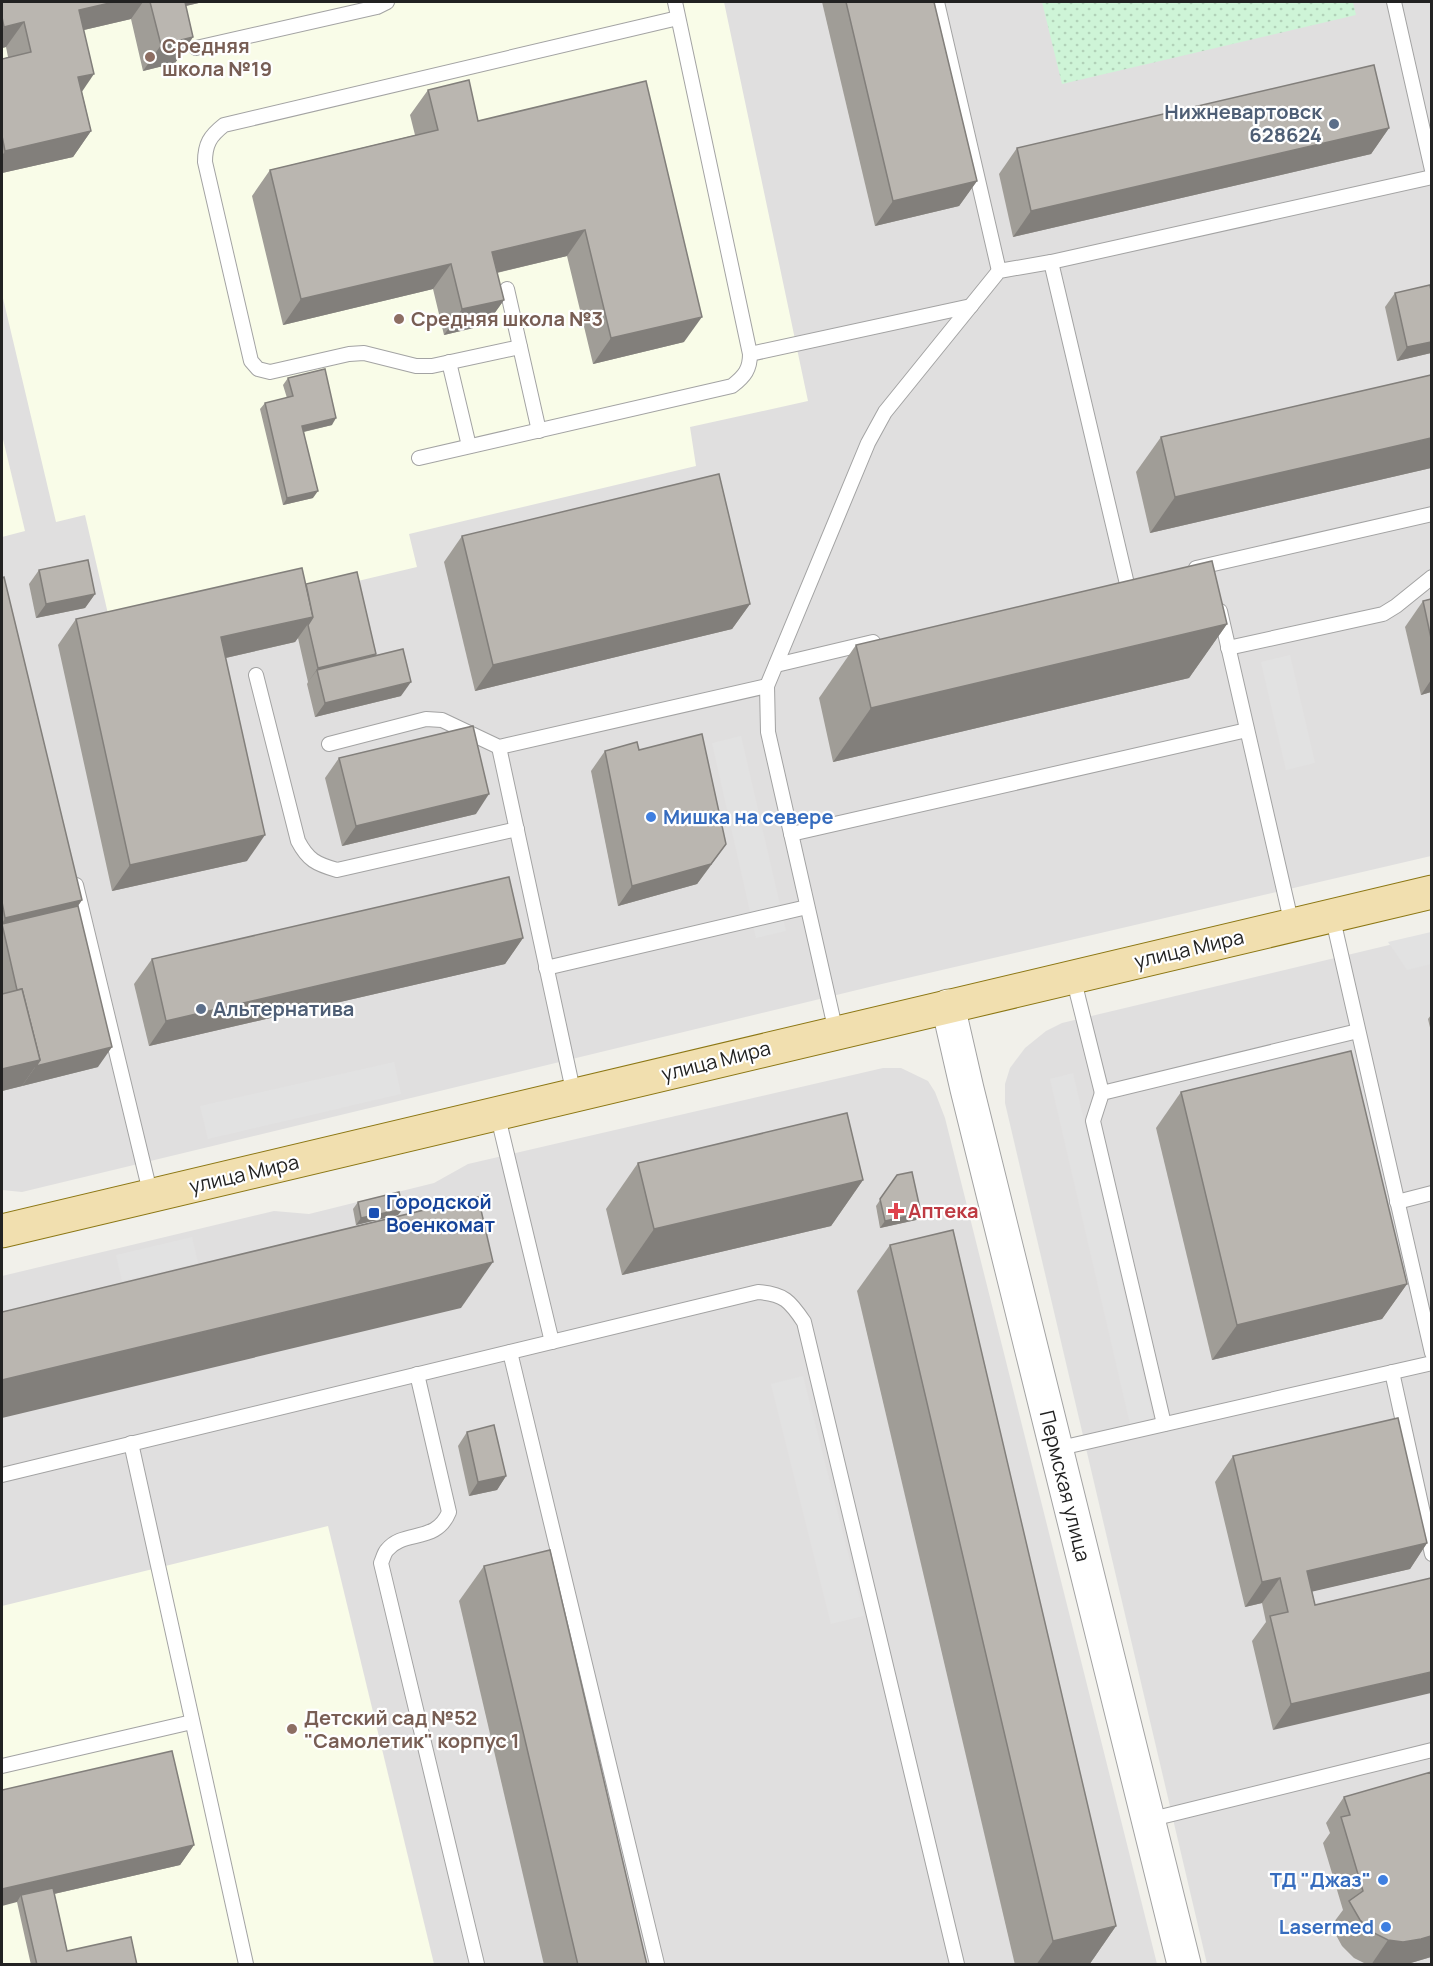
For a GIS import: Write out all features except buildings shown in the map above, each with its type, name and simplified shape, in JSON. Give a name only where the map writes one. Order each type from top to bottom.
[{"type":"main road","name":"улица Мира","points":[[2,1231],[1431,892]]},
{"type":"street","name":"Пермская улица","points":[[948,1006],[1184,1965]]},
{"type":"lane","points":[[196,48],[377,7],[387,2]]},
{"type":"lane","points":[[419,458],[732,386],[750,367],[750,354],[675,2]]},
{"type":"lane","points":[[937,2],[999,271]]},
{"type":"lane","points":[[1394,2],[1431,170]]},
{"type":"lane","points":[[520,347],[432,366],[416,366],[364,353],[270,372],[258,369],[251,361],[205,162],[205,147],[211,135],[224,125],[678,18]]},
{"type":"lane","points":[[836,1032],[768,732],[767,686],[868,443],[885,412],[999,271],[1431,177]]},
{"type":"lane","points":[[1051,261],[1126,584]]},
{"type":"lane","points":[[507,290],[539,431]]},
{"type":"lane","points":[[750,354],[971,306]]},
{"type":"lane","points":[[449,362],[469,446]]},
{"type":"lane","points":[[1178,572],[1210,570],[1431,514]]},
{"type":"lane","points":[[1228,648],[1383,614],[1431,577]]},
{"type":"lane","points":[[1216,596],[1292,925]]},
{"type":"lane","points":[[776,665],[889,639]]},
{"type":"lane","points":[[256,675],[298,841],[305,854],[319,865],[337,870],[517,829]]},
{"type":"lane","points":[[329,744],[426,719],[442,720],[499,747],[767,686]]},
{"type":"lane","points":[[791,834],[1247,730]]},
{"type":"lane","points":[[499,747],[574,1095]]},
{"type":"lane","points":[[72,866],[89,960],[151,1196]]},
{"type":"lane","points":[[546,968],[807,907]]},
{"type":"lane","points":[[1332,915],[1431,1353]]},
{"type":"lane","points":[[1072,977],[1102,1093],[1093,1121],[1164,1424]]},
{"type":"lane","points":[[1102,1093],[1358,1031]]},
{"type":"lane","points":[[497,1113],[552,1342]]},
{"type":"lane","points":[[1397,1202],[1431,1193]]},
{"type":"lane","points":[[2,1475],[758,1292],[776,1293],[791,1304],[804,1322],[957,1965]]},
{"type":"lane","points":[[510,1352],[657,1965]]},
{"type":"lane","points":[[1056,1449],[1431,1363]]},
{"type":"lane","points":[[1392,1372],[1431,1554]]},
{"type":"lane","points":[[417,1374],[449,1512],[445,1523],[434,1531],[398,1542],[387,1550],[381,1563],[477,1965]]},
{"type":"lane","points":[[131,1443],[246,1965]]},
{"type":"lane","points":[[2,1766],[192,1722]]},
{"type":"lane","points":[[1148,1820],[1431,1750]]},
{"type":"shaded area","points":[[2,2],[1431,2],[1431,856],[886,983],[22,1192],[2,1190]]},
{"type":"shaded area","name":"Средняя школа №3","points":[[2,2],[724,2],[808,401],[690,427],[696,466],[409,534],[417,567],[286,598],[112,631],[85,515],[56,522],[2,294]]},
{"type":"shaded area","points":[[2,435],[25,531],[2,537]]},
{"type":"shaded area","points":[[1290,655],[1315,763],[1286,770],[1261,662]]},
{"type":"shaded area","points":[[741,736],[786,931],[756,938],[712,743]]},
{"type":"shaded area","points":[[1431,932],[1431,964],[1407,970],[1388,942]]},
{"type":"shaded area","points":[[1431,935],[1431,1964],[1207,1964],[1005,1103],[1005,1084],[1010,1068],[1025,1048],[1046,1031],[1062,1023]]},
{"type":"shaded area","points":[[394,1062],[401,1094],[208,1139],[200,1106]]},
{"type":"shaded area","points":[[883,1068],[901,1068],[928,1081],[945,1118],[1157,1964],[2,1964],[2,1276],[274,1211],[309,1214],[434,1183],[468,1164]]},
{"type":"shaded area","points":[[1073,1073],[1153,1418],[1130,1424],[1050,1079]]},
{"type":"shaded area","points":[[192,1237],[198,1263],[122,1281],[116,1255]]},
{"type":"shaded area","points":[[803,1376],[864,1616],[831,1624],[771,1384]]},
{"type":"shaded area","points":[[328,1526],[434,1964],[2,1964],[2,1606]]},
{"type":"green space","points":[[1042,2],[1353,2],[1356,15],[1062,84]]},
{"type":"place","name":"Средняя школа №19","points":[[150,57]]},
{"type":"place","name":"Нижневартовск 628624","points":[[1334,124]]},
{"type":"place","name":"Средняя школа №3","points":[[399,319]]},
{"type":"place","name":"Мишка на севере","points":[[651,817]]},
{"type":"place","name":"Альтернатива","points":[[201,1009]]},
{"type":"place","name":"Аптека","points":[[896,1211]]},
{"type":"place","name":"Городской Военкомат","points":[[374,1213]]},
{"type":"place","name":"Детский сад №52 \"Самолетик\" корпус 1","points":[[292,1729]]},
{"type":"place","name":"ТД \"Джаз\"","points":[[1383,1880]]},
{"type":"place","name":"Lasermed","points":[[1386,1927]]}]
